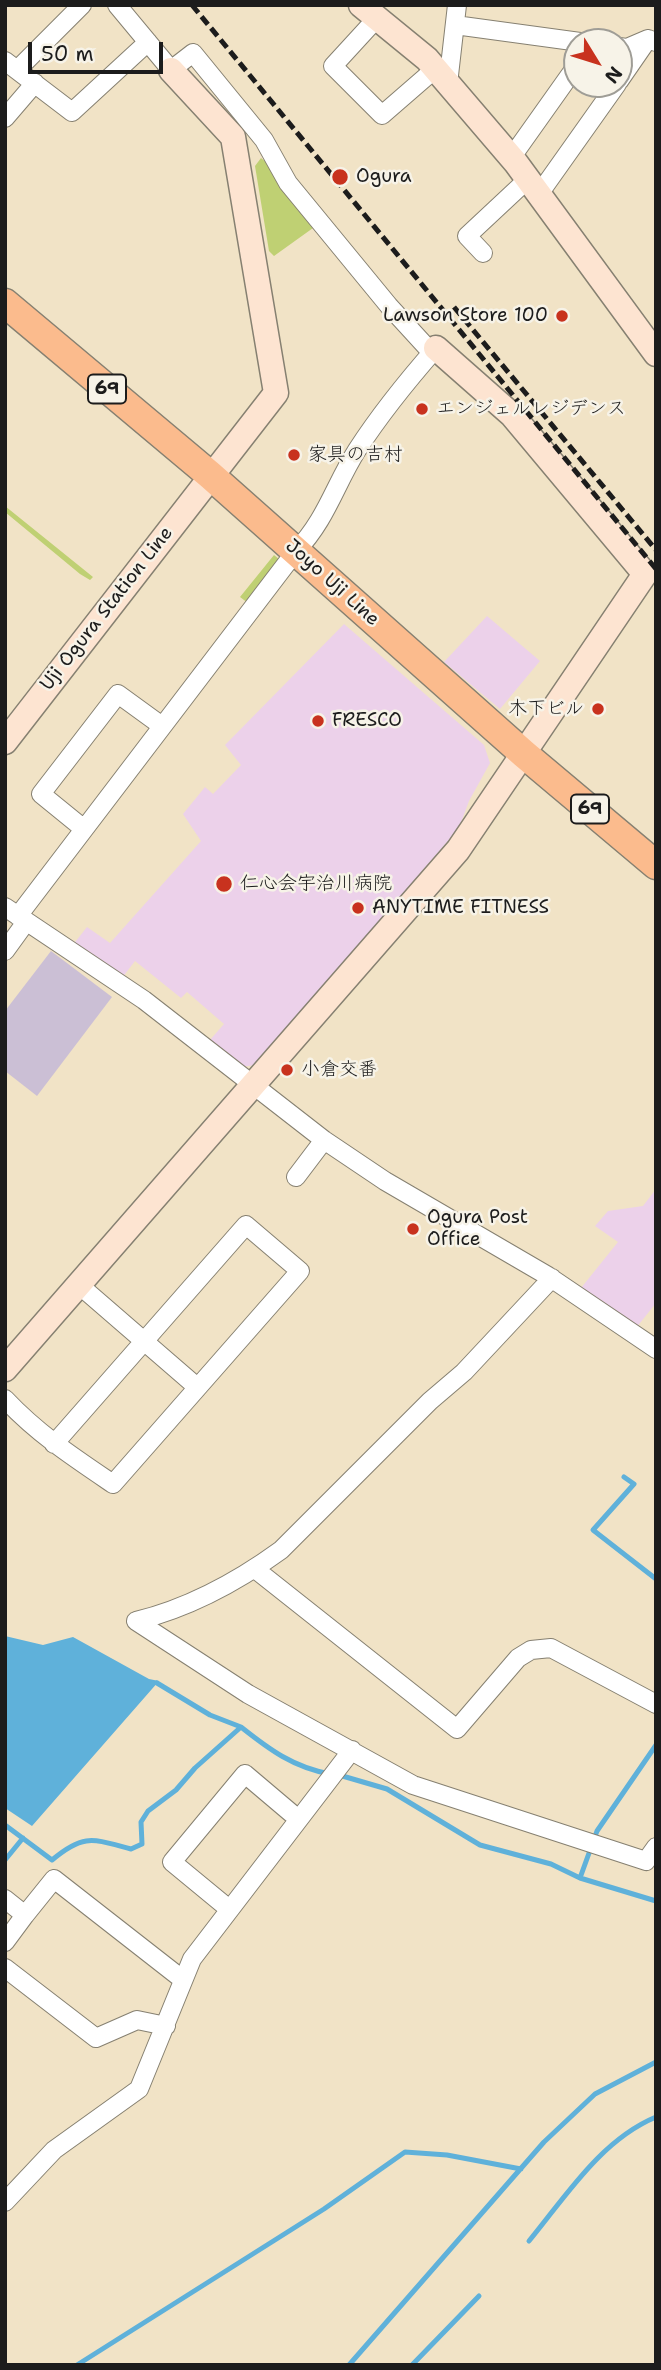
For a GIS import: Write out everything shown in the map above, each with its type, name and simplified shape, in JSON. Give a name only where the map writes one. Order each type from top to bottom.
[{"type":"main road","name":"Joyo Uji Line","points":[[5,303],[210,475],[524,754],[656,865]]},
{"type":"street","points":[[82,5],[11,65],[72,112],[148,42]]},
{"type":"street","points":[[5,1369],[458,850],[650,567],[512,415],[434,350],[388,306],[288,183],[264,139],[193,53],[171,70],[117,5]]},
{"type":"street","points":[[457,5],[455,25],[442,77],[382,115],[333,66],[369,12],[442,77],[512,158],[656,354]]},
{"type":"street","points":[[455,25],[563,40]]},
{"type":"street","points":[[633,46],[652,40]]},
{"type":"street","points":[[633,63],[652,40]]},
{"type":"street","name":"Uji Ogura Station Line","points":[[5,742],[276,393],[233,137],[171,70]]},
{"type":"street","points":[[5,118],[35,83]]},
{"type":"street","points":[[512,158],[563,85]]},
{"type":"street","points":[[483,253],[467,236],[534,187],[605,98]]},
{"type":"street","points":[[5,951],[16,915],[296,551],[315,531],[356,453],[393,396],[434,350]]},
{"type":"street","points":[[84,829],[41,794],[48,784],[118,694],[162,726]]},
{"type":"street","points":[[16,915],[144,1000],[324,1140],[385,1181],[552,1278],[656,1349]]},
{"type":"street","points":[[296,1177],[324,1140]]},
{"type":"street","points":[[5,1399],[34,1430],[54,1444],[113,1484],[300,1271],[246,1225],[54,1444]]},
{"type":"street","points":[[552,1278],[493,1342],[411,1419],[316,1517],[255,1569],[194,1602],[136,1621],[248,1694],[413,1785],[646,1861],[656,1847]]},
{"type":"street","points":[[78,1284],[197,1387]]},
{"type":"street","points":[[255,1569],[457,1729],[518,1658],[531,1650],[551,1648],[656,1704]]},
{"type":"street","points":[[5,2202],[54,2150],[139,2089],[166,2026],[182,1979],[229,1909],[352,1750]]},
{"type":"street","points":[[229,1909],[172,1862],[245,1774],[297,1818]]},
{"type":"street","points":[[5,1942],[54,1879],[182,1979]]},
{"type":"street","points":[[5,1899],[25,1915]]},
{"type":"street","points":[[5,1968],[96,2039],[137,2020],[166,2026]]},
{"type":"shaded area","points":[[487,616],[540,661],[500,709],[444,662]]},
{"type":"shaded area","points":[[344,624],[484,745],[490,763],[469,801],[459,828],[256,1065],[241,1067],[210,1040],[224,1024],[187,992],[181,998],[135,961],[122,978],[72,946],[87,927],[110,943],[201,841],[183,814],[205,787],[213,794],[241,765],[225,745]]},
{"type":"shaded area","points":[[51,951],[112,997],[37,1096],[5,1071],[5,1011]]},
{"type":"shaded area","points":[[656,1189],[656,1303],[636,1328],[581,1288],[618,1242],[595,1226],[608,1211],[643,1206]]},
{"type":"green space","points":[[261,158],[283,176],[320,223],[274,256],[269,251],[255,166]]},
{"type":"green space","points":[[5,506],[93,577],[90,580],[80,574],[5,512]]},
{"type":"green space","points":[[274,555],[280,560],[252,606],[240,597]]},
{"type":"water","points":[[5,1636],[43,1645],[73,1637],[149,1679],[159,1681],[32,1826],[5,1808]]},
{"type":"waterway","points":[[624,1477],[634,1484],[593,1530],[656,1579]]},
{"type":"waterway","points":[[157,1683],[210,1715],[241,1727]]},
{"type":"waterway","points":[[5,1825],[52,1860],[72,1845],[81,1842],[98,1841],[131,1849],[142,1844],[141,1822],[148,1811],[176,1790],[195,1768],[241,1727],[282,1756],[305,1767],[330,1774]]},
{"type":"waterway","points":[[580,1878],[597,1831],[656,1745]]},
{"type":"waterway","points":[[339,1775],[387,1789],[480,1845],[551,1864],[580,1878],[656,1901]]},
{"type":"waterway","points":[[5,1860],[23,1838]]},
{"type":"waterway","points":[[349,2365],[544,2142],[595,2094],[656,2062]]},
{"type":"waterway","points":[[529,2241],[601,2154],[636,2127],[656,2117]]},
{"type":"waterway","points":[[77,2365],[324,2209],[405,2152],[447,2155],[521,2169]]},
{"type":"waterway","points":[[412,2365],[479,2296]]},
{"type":"railway","points":[[192,5],[656,569]]},
{"type":"railway","points":[[454,307],[656,550]]},
{"type":"place","name":"Ogura","points":[[340,177]]},
{"type":"place","name":"Lawson Store 100","points":[[562,316]]},
{"type":"place","name":"エンジェルレジデンス","points":[[422,409]]},
{"type":"place","name":"家具の吉村","points":[[294,455]]},
{"type":"place","name":"木下ビル","points":[[598,709]]},
{"type":"place","name":"FRESCO","points":[[318,721]]},
{"type":"place","name":"仁心会宇治川病院","points":[[224,884]]},
{"type":"place","name":"ANYTIME FITNESS","points":[[358,908]]},
{"type":"place","name":"小倉交番","points":[[287,1070]]},
{"type":"place","name":"Ogura Post Office","points":[[413,1229]]}]
